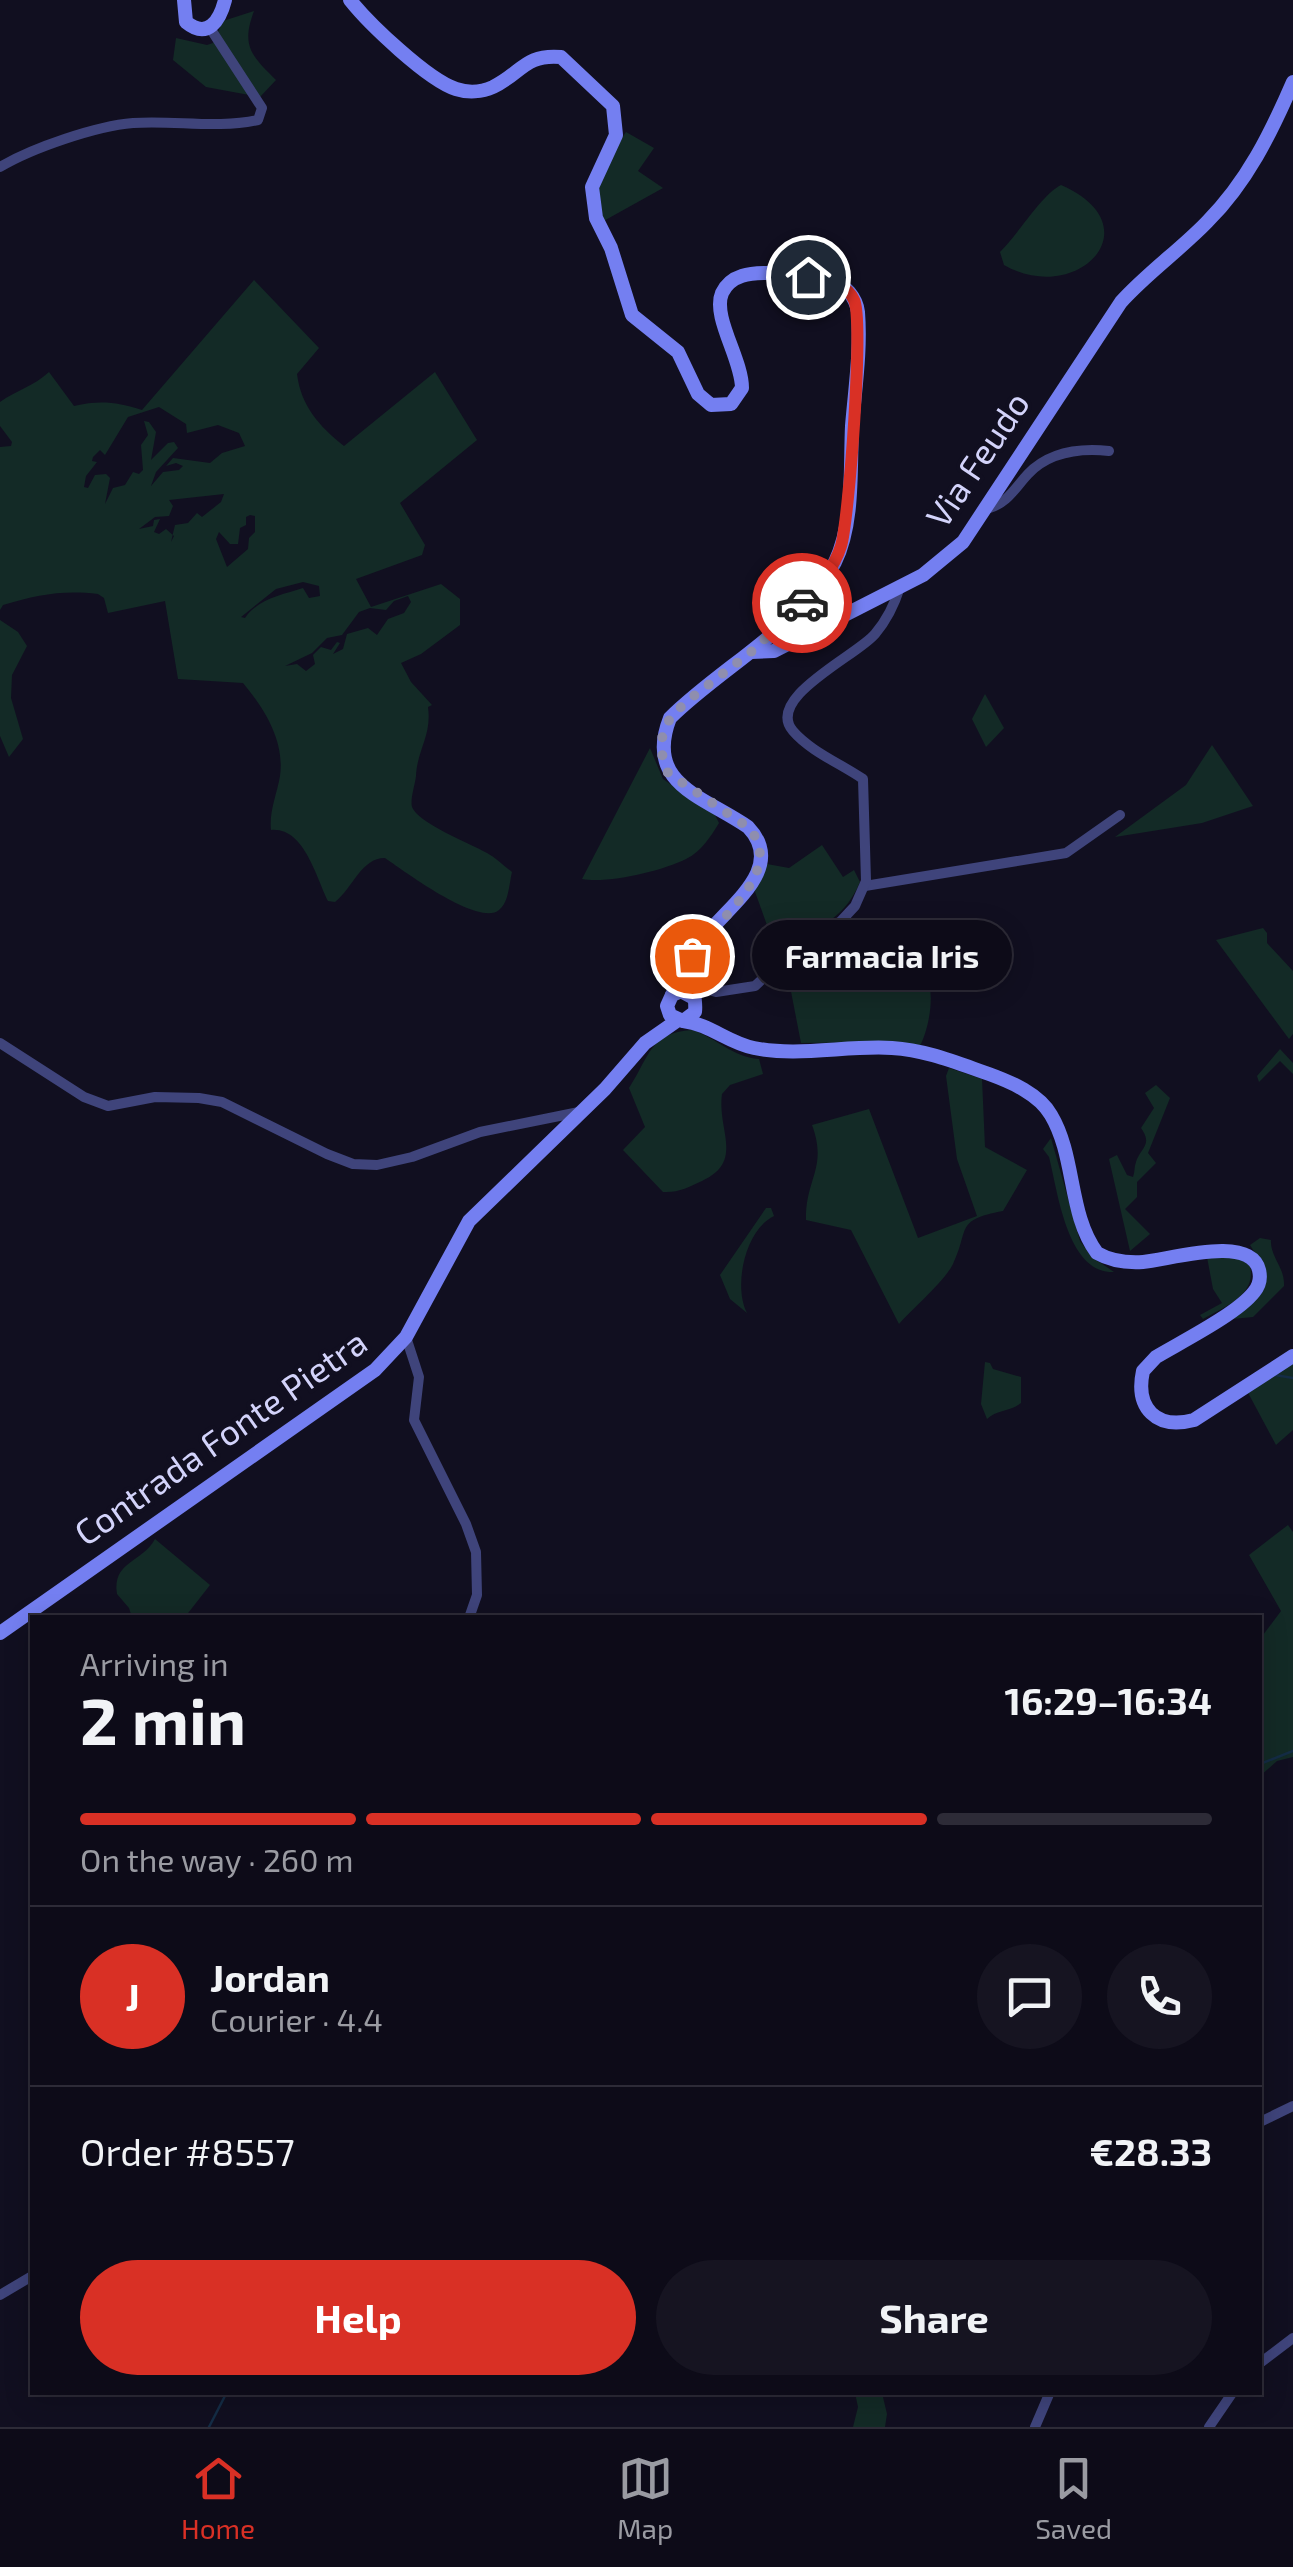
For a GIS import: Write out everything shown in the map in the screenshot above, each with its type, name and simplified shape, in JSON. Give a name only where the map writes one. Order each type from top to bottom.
[{"type":"main road","points":[[184,0],[186,22],[196,29],[210,28],[219,18],[225,0]]},
{"type":"main road","points":[[350,0],[432,77],[455,89],[485,90],[536,56],[561,57],[613,106],[616,135],[592,187],[596,218],[611,248],[632,315],[678,352],[698,394],[711,405],[730,404],[742,388],[740,366],[720,312],[722,293],[732,280],[751,274],[787,274],[835,284],[851,294],[857,309],[858,346],[842,543],[828,574],[751,652]]},
{"type":"main road","name":"Via Feudo","points":[[646,1042],[692,956],[758,873],[762,854],[758,839],[748,827],[668,773],[662,738],[670,718],[751,652],[774,651],[946,560],[987,509],[1121,302],[1204,225],[1240,182],[1272,133],[1293,82]]},
{"type":"main road","points":[[646,1042],[692,1016],[692,956]]},
{"type":"main road","points":[[722,1034],[694,997],[681,991],[669,1000],[670,1015],[704,1024],[722,1034],[760,1049],[913,1050],[997,1076],[1025,1090],[1050,1113],[1062,1137],[1081,1217],[1097,1253],[1121,1262],[1226,1251],[1251,1257],[1260,1280],[1250,1296],[1143,1370],[1141,1398],[1146,1408],[1164,1421],[1178,1424],[1194,1420],[1293,1356]]},
{"type":"main road","name":"Contrada Fonte Pietra","points":[[0,1633],[375,1370],[406,1337],[470,1222],[646,1042]]},
{"type":"street","points":[[0,167],[44,146],[130,123],[214,126],[258,120],[262,108],[210,28]]},
{"type":"street","points":[[987,509],[1007,500],[1045,460],[1085,448],[1110,451]]},
{"type":"street","points":[[694,997],[755,986],[800,944],[841,921],[855,906],[865,886],[867,855],[863,779],[801,738],[790,729],[787,719],[796,696],[874,636],[896,601],[900,587]]},
{"type":"street","points":[[865,886],[1066,853],[1120,815]]},
{"type":"street","points":[[0,1043],[84,1097],[108,1106],[156,1097],[222,1102],[353,1164],[396,1162],[480,1132],[580,1112]]},
{"type":"street","points":[[406,1337],[419,1377],[414,1420],[476,1552],[477,1595],[470,1615]]},
{"type":"street","points":[[1262,2121],[1293,2106]]},
{"type":"street","points":[[0,2295],[30,2277]]},
{"type":"street","points":[[1262,2361],[1293,2338]]},
{"type":"street","points":[[1035,2427],[1049,2395]]},
{"type":"street","points":[[1210,2427],[1231,2395]]},
{"type":"green space","points":[[254,11],[248,33],[251,49],[276,80],[260,97],[206,87],[173,60],[176,38],[213,43],[223,21]]},
{"type":"green space","points":[[626,132],[654,148],[638,171],[663,188],[600,223],[596,198],[601,174]]},
{"type":"green space","points":[[1061,185],[1089,202],[1102,221],[1104,239],[1095,256],[1079,269],[1057,276],[1031,275],[1004,265],[1000,252],[1046,197]]},
{"type":"green space","points":[[254,280],[319,348],[297,374],[299,385],[313,414],[344,446],[435,372],[477,440],[400,503],[425,545],[422,555],[356,579],[371,607],[441,584],[460,599],[460,625],[421,654],[401,663],[411,682],[432,705],[428,707],[428,726],[412,807],[424,820],[487,853],[512,872],[507,898],[499,910],[475,911],[459,904],[385,858],[363,868],[335,902],[328,901],[300,845],[292,836],[271,830],[281,763],[276,738],[265,714],[243,683],[178,679],[165,601],[108,613],[104,598],[98,594],[61,593],[16,601],[0,610],[0,447],[11,446],[12,442],[0,426],[0,402],[49,372],[74,406],[108,403],[142,410]],"holes":[[[159,407],[186,424],[187,433],[218,425],[239,433],[245,446],[222,453],[210,463],[173,458],[166,466],[183,466],[163,472],[151,486],[156,472],[178,448],[174,442],[168,443],[151,460],[156,432],[144,421],[148,435],[141,445],[143,470],[139,474],[133,472],[125,485],[113,488],[105,504],[110,478],[106,474],[95,475],[88,488],[84,487],[86,476],[97,462],[92,461],[93,457],[100,450],[105,455],[128,417]],[[224,494],[221,502],[202,517],[197,513],[188,523],[175,525],[173,535],[166,529],[159,534],[154,532],[160,519],[154,520],[153,526],[139,529],[155,517],[169,516],[173,506],[169,500]],[[255,516],[255,532],[249,538],[248,549],[227,567],[216,539],[219,532],[230,544],[238,544],[246,517]],[[303,582],[319,586],[320,596],[309,598],[303,588],[264,602],[245,618],[241,617],[276,589]],[[408,596],[411,602],[404,613],[388,619],[377,635],[368,628],[347,634],[343,649],[333,654],[340,643],[331,650],[321,647],[313,655],[315,664],[306,671],[297,664],[285,666],[312,653],[327,638],[342,635],[359,612],[370,608],[386,610],[394,601]]]},
{"type":"green space","points":[[0,620],[18,632],[27,646],[12,675],[11,698],[23,739],[9,757],[0,736]]},
{"type":"green space","points":[[985,694],[1004,728],[986,747],[972,719]]},
{"type":"green space","points":[[1212,745],[1253,806],[1202,823],[1115,837],[1186,785]]},
{"type":"green space","points":[[650,748],[663,779],[715,815],[719,823],[696,852],[676,864],[620,878],[582,879]]},
{"type":"green space","points":[[822,845],[843,877],[854,870],[860,882],[835,917],[777,953],[754,889],[767,864],[789,868]]},
{"type":"green space","points":[[1263,928],[1267,943],[1293,971],[1293,1034],[1289,1039],[1216,940]]},
{"type":"green space","points":[[907,957],[925,972],[931,996],[920,1046],[900,1042],[801,1043],[788,976],[835,986],[841,981],[843,965]]},
{"type":"green space","points":[[692,1030],[741,1055],[759,1059],[763,1074],[730,1085],[722,1094],[726,1144],[723,1164],[702,1181],[679,1191],[663,1192],[623,1150],[645,1127],[629,1088],[659,1041]]},
{"type":"green space","points":[[1280,1049],[1293,1063],[1293,1074],[1280,1061],[1259,1082],[1257,1076]]},
{"type":"green space","points":[[949,1068],[982,1079],[985,1147],[1027,1170],[1003,1211],[970,1222],[949,1271],[899,1324],[851,1230],[806,1220],[818,1152],[812,1125],[869,1109],[918,1238],[977,1216],[957,1159],[946,1076]]},
{"type":"green space","points":[[1156,1085],[1170,1098],[1148,1153],[1156,1163],[1137,1182],[1137,1197],[1125,1209],[1150,1234],[1130,1251],[1109,1159],[1117,1155],[1127,1175],[1133,1177],[1146,1142],[1141,1128],[1154,1108],[1145,1093]]},
{"type":"green space","points":[[1051,1138],[1080,1241],[1092,1257],[1114,1272],[1098,1269],[1075,1246],[1061,1209],[1049,1157],[1043,1149]]},
{"type":"green space","points":[[766,1208],[771,1208],[774,1216],[756,1233],[744,1260],[741,1288],[747,1313],[730,1299],[720,1275]]},
{"type":"green space","points":[[1260,1238],[1271,1240],[1284,1286],[1253,1317],[1222,1320],[1247,1305],[1263,1266],[1250,1245]]},
{"type":"green space","points":[[1235,1255],[1250,1266],[1249,1285],[1229,1305],[1203,1319],[1200,1315],[1222,1303],[1213,1289],[1207,1257]]},
{"type":"green space","points":[[985,1362],[993,1369],[1021,1377],[1021,1403],[987,1419],[981,1404]]},
{"type":"green space","points":[[1293,1362],[1293,1430],[1276,1445],[1246,1389]]},
{"type":"green space","points":[[1288,1525],[1293,1532],[1293,1757],[1277,1761],[1262,1774],[1262,1636],[1281,1611],[1249,1555]]},
{"type":"green space","points":[[155,1539],[210,1585],[187,1615],[131,1615],[117,1594],[123,1568]]},
{"type":"green space","points":[[855,2395],[882,2395],[887,2414],[885,2427],[853,2427],[858,2407]]},
{"type":"waterway","points":[[1275,1375],[1293,1378]]},
{"type":"waterway","points":[[1262,1763],[1293,1751]]},
{"type":"waterway","points":[[209,2427],[225,2395]]},
{"type":"way so far","points":[[692,956],[743,896],[758,873],[762,854],[758,839],[748,827],[668,773],[662,738],[670,718],[686,702],[751,652],[802,603]]},
{"type":"place","name":"Farmacia Iris","points":[[692,956]]},
{"type":"route","points":[[802,603],[828,574],[842,543],[858,346],[857,309],[851,294],[842,286],[808,277]]}]
